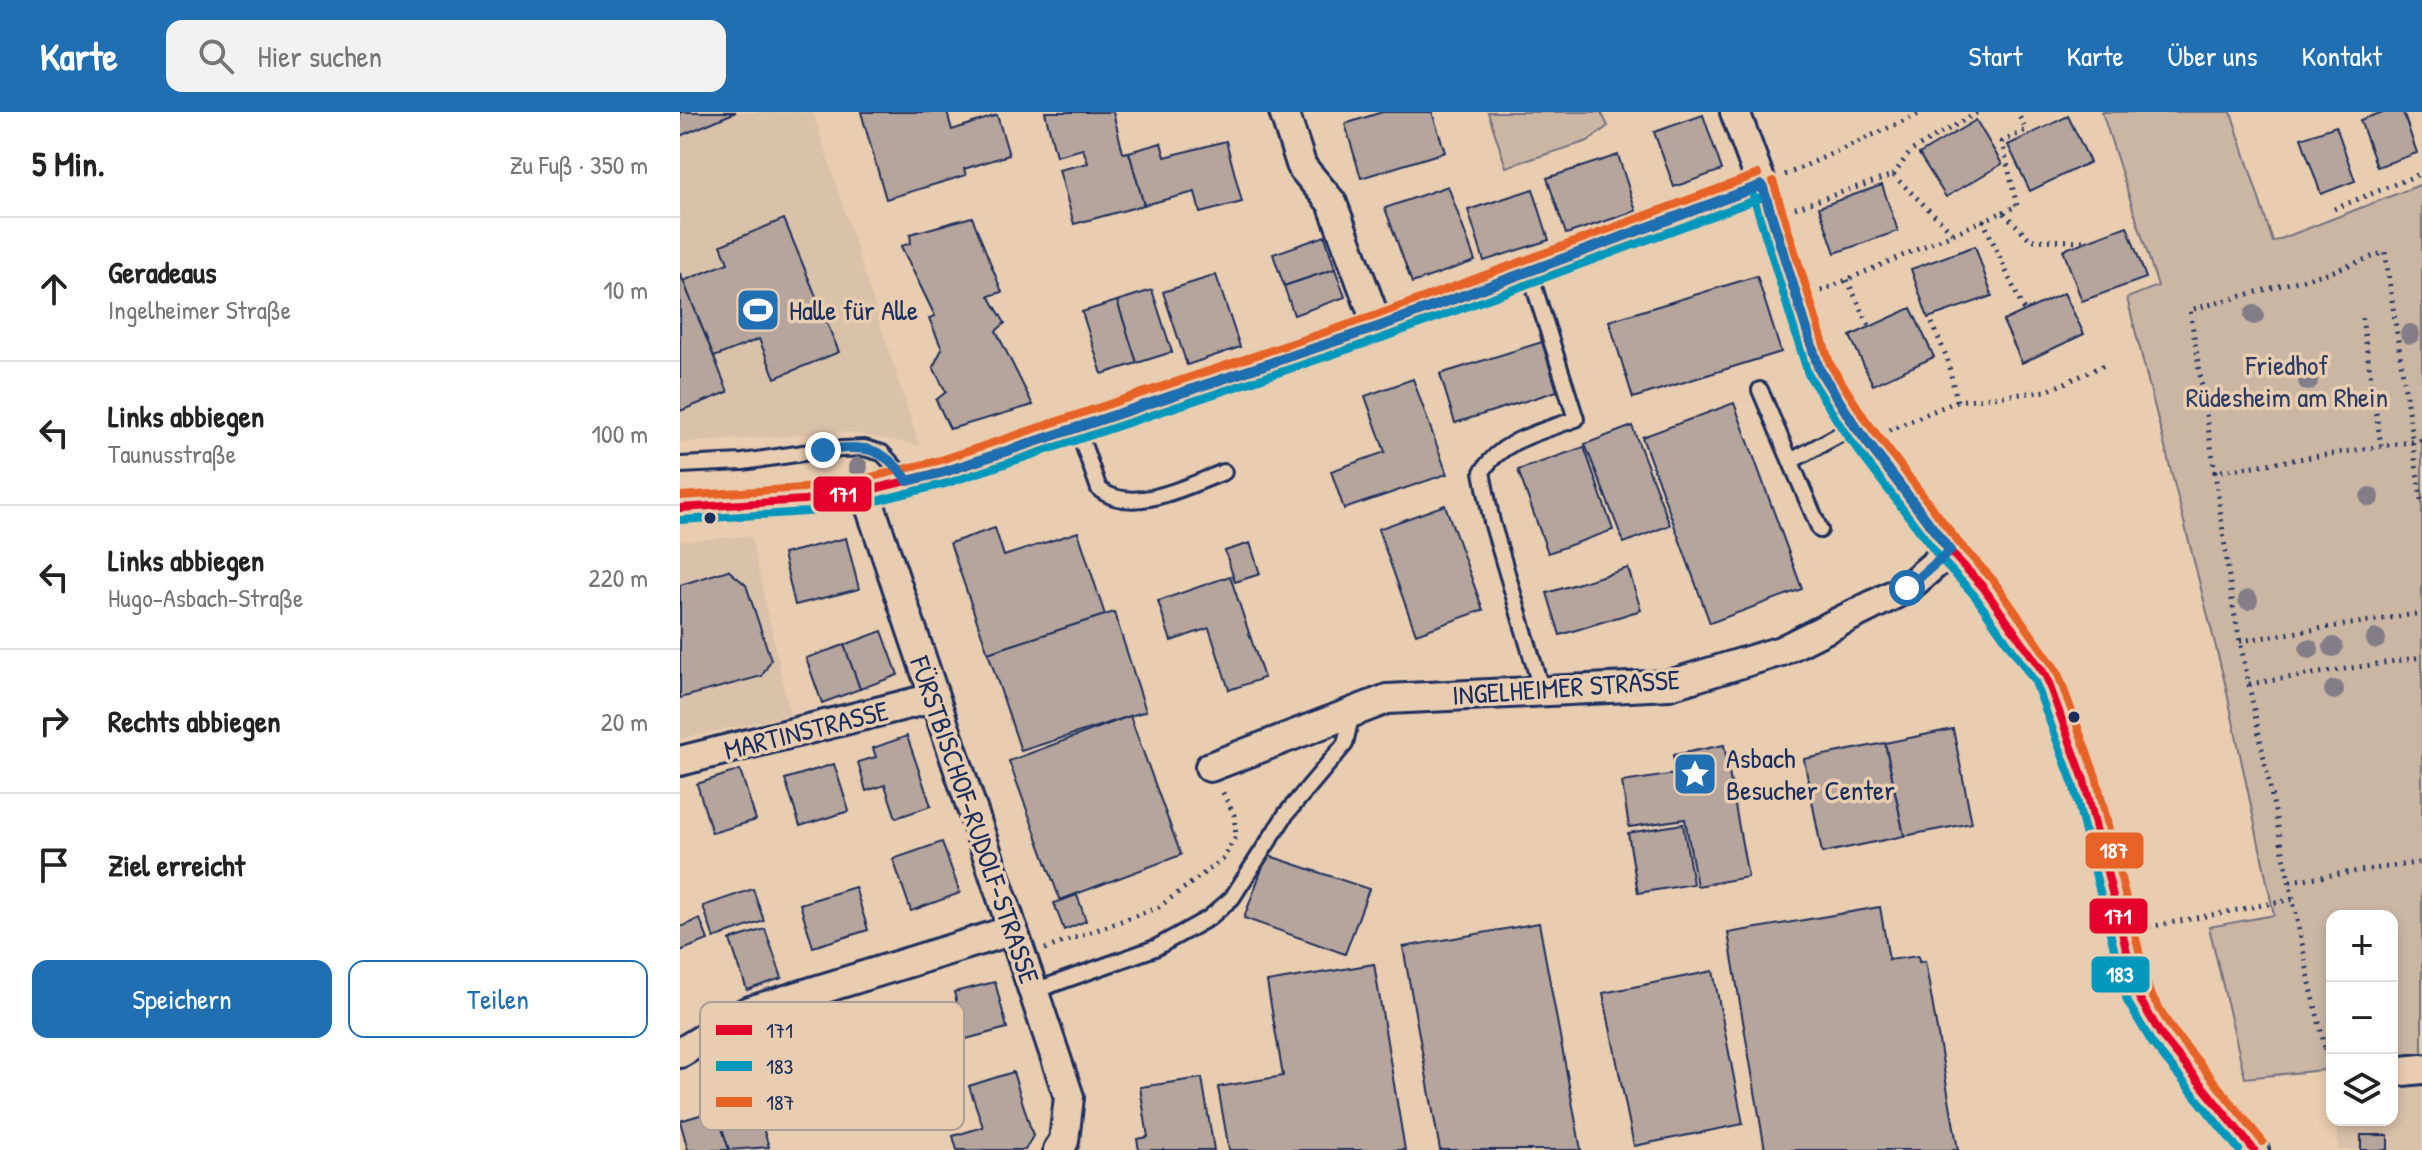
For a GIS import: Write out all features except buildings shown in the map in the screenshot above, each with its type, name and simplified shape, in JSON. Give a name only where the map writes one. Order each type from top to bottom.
[{"type":"street","points":[[1284,112],[1302,167],[1332,203],[1378,327]]},
{"type":"street","points":[[1735,112],[1762,185],[1819,369],[1860,433],[1950,551],[1983,587],[2046,676],[2084,780],[2138,996],[2161,1035],[2254,1150]]},
{"type":"street","points":[[680,508],[804,500],[908,481],[1378,327],[1762,185]]},
{"type":"street","name":"FÜRSTBISCHOF-RUDOLF-STRASSE","points":[[865,491],[1069,1097],[1064,1141],[1058,1150]]},
{"type":"street","name":"INGELHEIMER STRASSE","points":[[1210,767],[1387,699],[1669,685],[1781,651],[1907,588],[1950,551]]},
{"type":"street","name":"MARTINSTRASSE","points":[[680,761],[933,698]]},
{"type":"street","points":[[786,1002],[1018,943]]},
{"type":"street","points":[[680,1053],[700,1041]]},
{"type":"street","points":[[2398,1071],[2422,1069]]},
{"type":"lane","points":[[1529,271],[1576,419],[1516,440],[1493,454],[1482,472],[1492,522],[1542,692]]},
{"type":"lane","points":[[1760,390],[1820,530]]},
{"type":"lane","points":[[1077,427],[1099,489],[1118,500],[1147,498],[1224,472]]},
{"type":"lane","points":[[1791,461],[1860,433]]},
{"type":"lane","points":[[680,465],[743,462],[823,450],[864,448],[882,453],[908,481]]},
{"type":"lane","points":[[1034,991],[1155,948],[1209,918],[1232,898],[1286,814],[1345,744],[1352,712]]},
{"type":"path","points":[[1762,185],[1923,112]]},
{"type":"path","points":[[1771,216],[1893,175],[1911,151],[1978,112]]},
{"type":"path","points":[[1797,301],[2017,206],[2002,142],[2026,130],[2017,112]]},
{"type":"path","points":[[2334,209],[2422,173]]},
{"type":"path","points":[[1893,175],[1953,233]]},
{"type":"path","points":[[2003,212],[2031,240],[2085,241]]},
{"type":"path","points":[[1983,220],[2024,311]]},
{"type":"path","points":[[2326,1039],[2240,641],[2190,310],[2331,272],[2385,252],[2422,506]]},
{"type":"path","points":[[1847,280],[1870,327]]},
{"type":"path","points":[[2362,318],[2381,446]]},
{"type":"path","points":[[1932,323],[1947,358],[1957,401]]},
{"type":"path","points":[[1860,433],[1957,401],[2047,391],[2107,364]]},
{"type":"path","points":[[2215,472],[2422,440]]},
{"type":"path","points":[[2240,641],[2422,613]]},
{"type":"path","points":[[2249,684],[2422,657]]},
{"type":"path","points":[[1018,943],[1159,907],[1223,859],[1236,836],[1234,815],[1210,767]]},
{"type":"path","points":[[2290,881],[2422,862]]},
{"type":"path","points":[[2120,933],[2294,899]]},
{"type":"shaded area","points":[[680,112],[813,112],[919,445],[845,432],[680,443]]},
{"type":"shaded area","points":[[751,536],[790,715],[680,739],[680,541]]},
{"type":"shaded area","points":[[2422,1078],[2422,1150],[2338,1150],[2337,1126],[2398,1126],[2398,1080]]},
{"type":"green space","points":[[1488,112],[1601,112],[1608,126],[1588,141],[1506,167]]},
{"type":"green space","name":"Friedhof Rüdesheim am Rhein","points":[[2102,112],[2231,112],[2273,242],[2422,184],[2422,1061],[2398,1063],[2398,910],[2326,910],[2326,1070],[2245,1078],[2209,927],[2274,915],[2225,683],[2127,298],[2158,286]]},
{"type":"transit line","name":"187","points":[[680,496],[803,488],[863,479],[941,460],[1374,316],[1758,174]]},
{"type":"transit line","name":"187","points":[[1773,181],[1830,364],[1865,419],[1959,543],[1993,580],[2057,671],[2096,777],[2149,991],[2171,1028],[2263,1142]]},
{"type":"transit line","name":"171","points":[[1762,185],[1819,369],[1855,426],[1950,551],[1983,587],[2046,676],[2084,780],[2138,996],[2161,1035],[2254,1150]]},
{"type":"transit line","name":"171","points":[[680,508],[804,500],[865,491],[944,472],[1378,327],[1762,185]]},
{"type":"transit line","name":"183","points":[[1751,189],[1808,374],[1845,433],[1940,558],[1974,595],[2035,682],[2073,784],[2127,1001],[2152,1043],[2239,1150]]},
{"type":"transit line","name":"183","points":[[681,520],[806,512],[868,503],[948,483],[1382,338],[1766,196]]},
{"type":"place","name":"Halle für Alle","points":[[758,310]]},
{"type":"place","name":"Asbach Besucher Center","points":[[1695,774]]},
{"type":"route","points":[[823,450],[864,448],[882,453],[894,462],[908,481],[944,472],[1378,327],[1762,185],[1819,369],[1855,426],[1950,551],[1907,588]]}]
